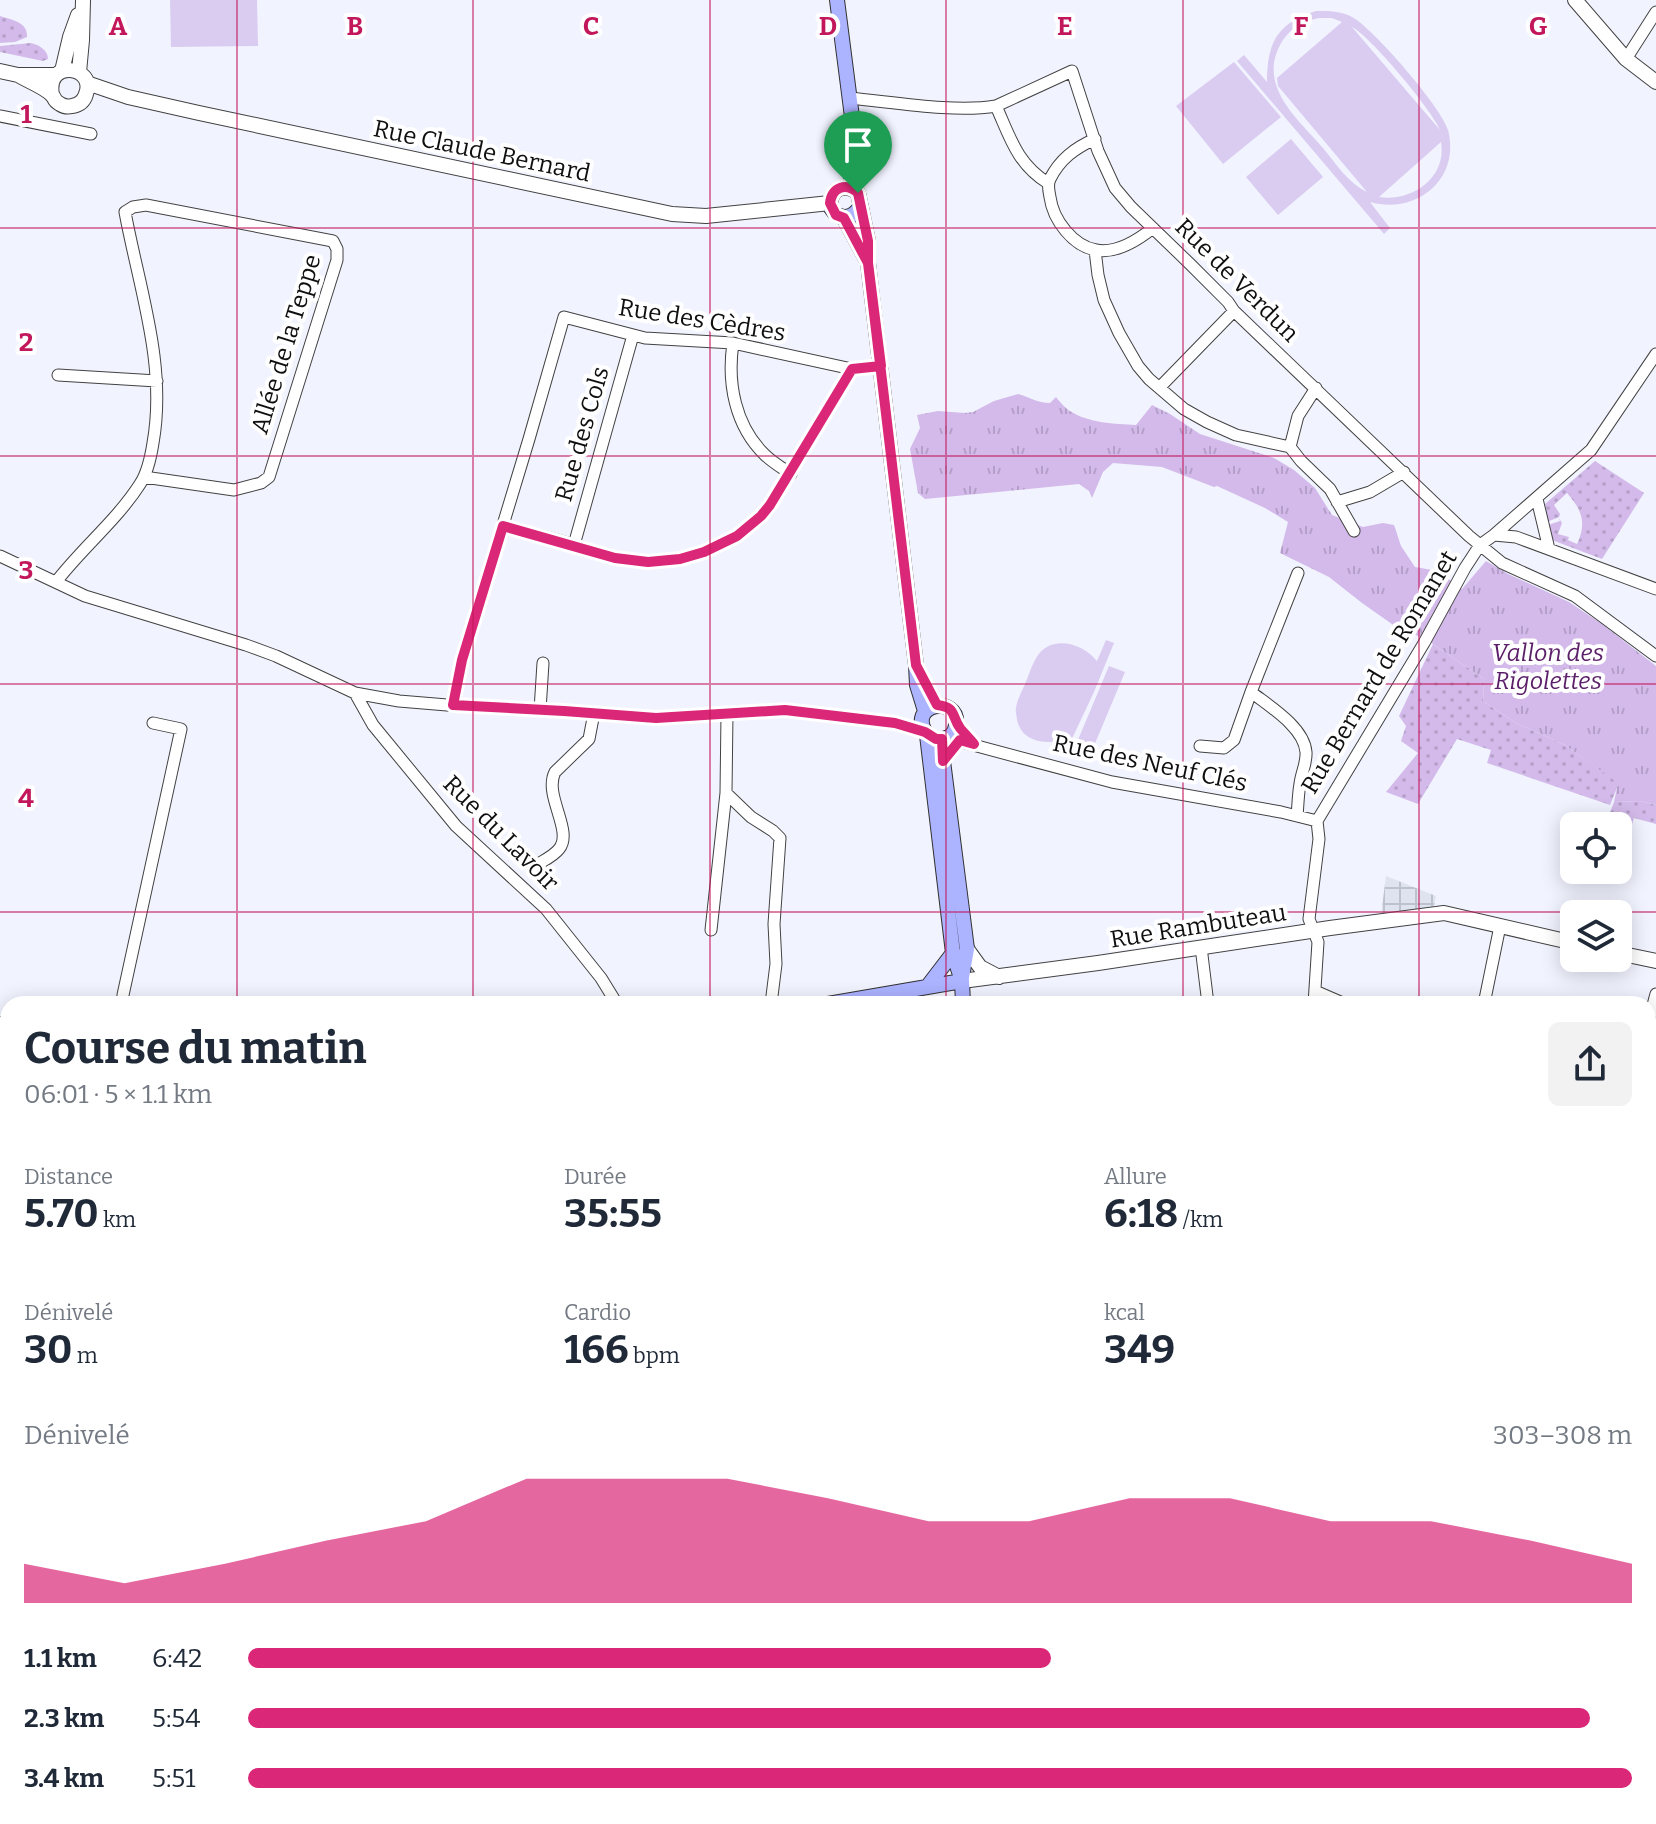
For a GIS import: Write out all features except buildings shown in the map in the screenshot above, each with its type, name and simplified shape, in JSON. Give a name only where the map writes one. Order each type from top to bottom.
[{"type":"main road","points":[[837,0],[856,148],[850,187]]},
{"type":"main road","points":[[860,207],[853,215],[844,218],[836,215],[830,198],[835,190],[845,187],[854,190],[860,197],[868,241],[868,263],[916,665],[928,711],[922,725],[926,734],[960,951]]},
{"type":"main road","points":[[844,218],[868,263]]},
{"type":"main road","points":[[928,711],[942,705],[951,709],[956,718],[943,761],[963,996]]},
{"type":"main road","points":[[926,734],[936,739],[950,739]]},
{"type":"main road","points":[[927,987],[960,951]]},
{"type":"main road","name":"Rue Rambuteau","points":[[875,996],[962,981]]},
{"type":"street","points":[[1575,0],[1626,59],[1656,82]]},
{"type":"street","points":[[52,95],[51,85],[59,73],[83,2]]},
{"type":"street","points":[[18,75],[52,95],[64,106],[75,105],[84,99],[88,91],[83,77],[83,2]]},
{"type":"street","points":[[1626,59],[1656,12]]},
{"type":"street","points":[[0,71],[18,75],[74,70],[83,77]]},
{"type":"street","name":"Rue de Verdun","points":[[996,106],[1072,71],[1098,151],[1115,188],[1234,311],[1502,563],[1575,596],[1656,656]]},
{"type":"street","name":"Rue Claude Bernard","points":[[83,77],[128,97],[672,214],[706,216],[830,203]]},
{"type":"street","name":"Rue Claude Bernard","points":[[84,99],[128,97]]},
{"type":"street","points":[[849,98],[939,107],[996,106],[1025,165],[1048,183]]},
{"type":"street","points":[[0,116],[91,134]]},
{"type":"street","points":[[1095,139],[1078,146],[1064,157],[1048,183],[1056,219],[1073,238],[1095,250],[1130,244],[1153,228]]},
{"type":"street","name":"Allée de la Teppe","points":[[56,582],[144,477],[157,422],[154,350],[125,212],[146,205],[333,241],[337,260],[269,477],[261,483],[234,490],[144,477]]},
{"type":"street","points":[[1095,250],[1104,300],[1138,366],[1149,379],[1184,409],[1207,422],[1236,435],[1290,447],[1330,489],[1354,531]]},
{"type":"street","points":[[1160,387],[1234,311]]},
{"type":"street","name":"Rue des Cèdres","points":[[503,526],[564,317],[645,338],[733,343],[852,369],[881,366]]},
{"type":"street","name":"Rue des Cols","points":[[574,545],[633,335]]},
{"type":"street","points":[[733,343],[730,378],[739,417],[765,456],[791,474]]},
{"type":"street","points":[[1480,545],[1591,450],[1656,354]]},
{"type":"street","points":[[453,705],[462,660],[503,526],[615,558],[648,562],[680,559],[704,552],[737,536],[761,516],[791,474],[852,369]]},
{"type":"street","points":[[58,375],[157,381]]},
{"type":"street","points":[[1290,447],[1298,416],[1316,388]]},
{"type":"street","points":[[1337,502],[1370,492],[1404,472]]},
{"type":"street","points":[[1537,499],[1549,549]]},
{"type":"street","points":[[1494,535],[1516,537],[1656,589]]},
{"type":"street","name":"Rue Bernard de Romanet","points":[[1317,821],[1480,545]]},
{"type":"street","points":[[0,556],[85,596],[246,645],[355,693],[399,701],[656,718],[785,710],[895,723],[926,734]]},
{"type":"street","points":[[1200,746],[1224,748],[1234,740],[1298,573]]},
{"type":"street","points":[[540,710],[543,663]]},
{"type":"street","points":[[1251,692],[1282,716],[1304,742],[1306,760],[1297,816]]},
{"type":"street","name":"Rue du Lavoir","points":[[355,693],[373,725],[456,826],[546,909],[612,996]]},
{"type":"street","points":[[895,723],[928,711]]},
{"type":"street","points":[[532,868],[560,849],[564,838],[552,778],[589,739],[594,713]]},
{"type":"street","points":[[711,930],[726,793],[727,714]]},
{"type":"street","points":[[123,996],[181,729],[153,723]]},
{"type":"street","points":[[956,724],[974,744]]},
{"type":"street","name":"Rue des Neuf Clés","points":[[950,739],[1112,782],[1317,821]]},
{"type":"street","points":[[726,793],[751,817],[780,838],[772,996]]},
{"type":"street","points":[[1315,996],[1318,942],[1309,919],[1319,839],[1317,821]]},
{"type":"street","name":"Rue Rambuteau","points":[[962,981],[1444,913],[1560,940]]},
{"type":"street","points":[[1486,996],[1500,926]]},
{"type":"street","points":[[1201,947],[1207,996]]},
{"type":"street","points":[[960,951],[999,977]]},
{"type":"street","points":[[1632,956],[1656,961]]},
{"type":"street","points":[[1315,991],[1327,996]]},
{"type":"green space","points":[[0,16],[22,25],[27,37],[0,43]]},
{"type":"green space","points":[[31,43],[42,48],[48,59],[43,61],[0,52],[0,46]]},
{"type":"green space","name":"Vallon des Rigolettes","points":[[1018,394],[1045,403],[1056,397],[1077,415],[1119,424],[1136,425],[1152,405],[1200,434],[1274,458],[1294,470],[1315,488],[1332,515],[1363,527],[1383,523],[1394,525],[1401,546],[1415,567],[1438,571],[1462,589],[1486,561],[1569,602],[1656,666],[1656,805],[1640,801],[1614,802],[1618,783],[1565,745],[1516,723],[1483,701],[1484,679],[1433,644],[1399,629],[1329,577],[1280,553],[1288,522],[1217,486],[1162,467],[1113,463],[1103,472],[1092,498],[1089,491],[1079,484],[925,499],[918,493],[910,449],[920,428],[917,415],[938,411],[973,412],[994,401]]},
{"type":"green space","points":[[1595,461],[1644,493],[1602,559],[1552,540],[1548,525],[1560,521],[1559,518],[1562,523],[1558,534],[1569,537],[1568,540],[1577,544],[1582,530],[1581,517],[1567,493],[1554,505],[1559,517],[1547,522],[1545,504]]},
{"type":"green space","points":[[1433,644],[1484,679],[1483,701],[1516,723],[1565,745],[1619,783],[1610,805],[1487,763],[1491,750],[1457,739],[1418,804],[1386,792],[1418,753],[1401,741],[1406,726],[1399,716]]},
{"type":"green space","points":[[1640,801],[1656,805],[1656,824],[1634,818],[1632,824],[1632,812],[1610,812],[1614,802]]},
{"type":"shaded area","points":[[170,0],[257,0],[258,46],[171,47]]},
{"type":"shaded area","points":[[1316,11],[1335,12],[1348,15],[1362,24],[1421,87],[1448,130],[1448,164],[1431,190],[1403,203],[1387,205],[1370,202],[1390,228],[1384,234],[1237,61],[1244,55],[1267,82],[1269,56],[1277,36],[1283,28]],"holes":[[[1319,18],[1342,22],[1277,78],[1278,86],[1367,192],[1348,178],[1301,124],[1282,99],[1276,85],[1276,56],[1286,36],[1303,23]],[[1352,27],[1400,74],[1440,130]],[[1441,142],[1439,166],[1425,184],[1404,195],[1379,197]]]},
{"type":"shaded area","points":[[1234,62],[1281,117],[1223,164],[1176,106]]},
{"type":"shaded area","points":[[1291,139],[1323,177],[1278,215],[1246,177]]},
{"type":"shaded area","points":[[1106,640],[1114,643],[1069,745],[1063,744],[1063,741],[1035,740],[1024,733],[1017,720],[1016,709],[1038,655],[1060,643],[1077,646],[1097,661]]},
{"type":"shaded area","points":[[1109,666],[1125,672],[1091,753],[1075,747]]},
{"type":"shaded area","points":[[1386,876],[1436,896],[1434,906],[1381,915]]},
{"type":"route","points":[[858,193],[850,187],[840,188],[832,194],[830,203],[836,215],[844,218],[868,263],[881,366],[852,369],[770,505],[737,536],[704,552],[680,559],[648,562],[615,558],[503,526],[462,660],[453,705],[656,718],[785,710],[815,712],[895,723],[925,732],[930,737],[942,739],[943,761],[960,740],[974,744],[956,724],[951,709],[937,705],[916,665],[899,511],[881,366],[868,263],[868,241],[858,193]]}]
